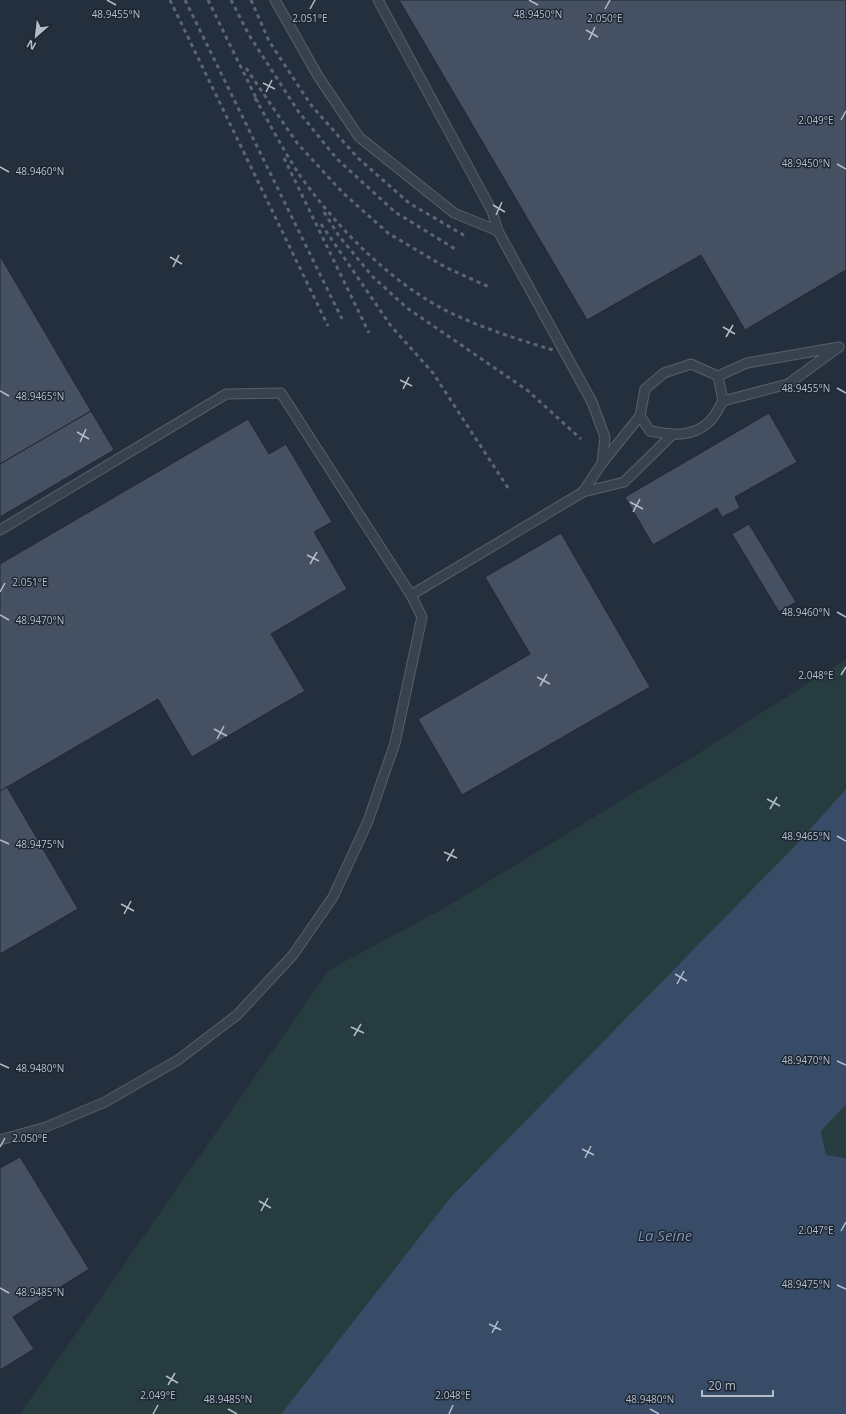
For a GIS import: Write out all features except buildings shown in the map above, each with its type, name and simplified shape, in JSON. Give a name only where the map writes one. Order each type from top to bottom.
[{"type":"lane","points":[[275,0],[318,76],[359,137],[454,213],[498,231]]},
{"type":"lane","points":[[378,0],[492,211],[498,231],[592,402],[604,437],[602,464]]},
{"type":"lane","points":[[583,492],[602,464],[640,416],[645,389],[664,373],[691,364],[718,376],[747,363],[843,345]]},
{"type":"lane","points":[[723,401],[788,384],[843,345]]},
{"type":"lane","points":[[640,416],[650,431],[672,435],[690,433],[710,422],[723,401],[718,376]]},
{"type":"lane","points":[[0,530],[226,394],[281,393],[411,595],[422,617],[395,744],[368,821],[333,897],[293,954],[237,1015],[178,1060],[105,1102],[46,1127],[0,1140]]},
{"type":"lane","points":[[411,595],[583,492],[624,482],[672,435]]},
{"type":"green space","points":[[846,659],[846,789],[793,849],[450,1198],[281,1414],[20,1414],[329,970],[448,906],[691,758]]},
{"type":"green space","points":[[846,1105],[846,1158],[826,1155],[821,1131]]},
{"type":"water","name":"La Seine","points":[[846,789],[846,1105],[821,1131],[826,1155],[846,1158],[846,1414],[281,1414],[450,1198],[792,849]]},
{"type":"railway","points":[[170,0],[328,326]]},
{"type":"railway","points":[[185,0],[342,319]]},
{"type":"railway","points":[[208,0],[258,102]]},
{"type":"railway","points":[[231,0],[249,35],[298,111],[337,159],[395,212],[455,249]]},
{"type":"railway","points":[[251,0],[269,41],[311,105],[358,158],[409,203],[467,237]]},
{"type":"railway","points":[[246,68],[297,143],[343,193],[388,233],[445,267],[489,287]]},
{"type":"railway","points":[[255,98],[289,158],[316,197],[350,236],[389,272],[431,302],[453,314],[490,329],[553,350]]},
{"type":"railway","points":[[284,158],[369,333]]},
{"type":"railway","points":[[324,212],[339,236],[372,276],[407,308],[527,390],[581,439]]},
{"type":"railway","points":[[321,224],[391,326],[433,373],[508,488]]}]
